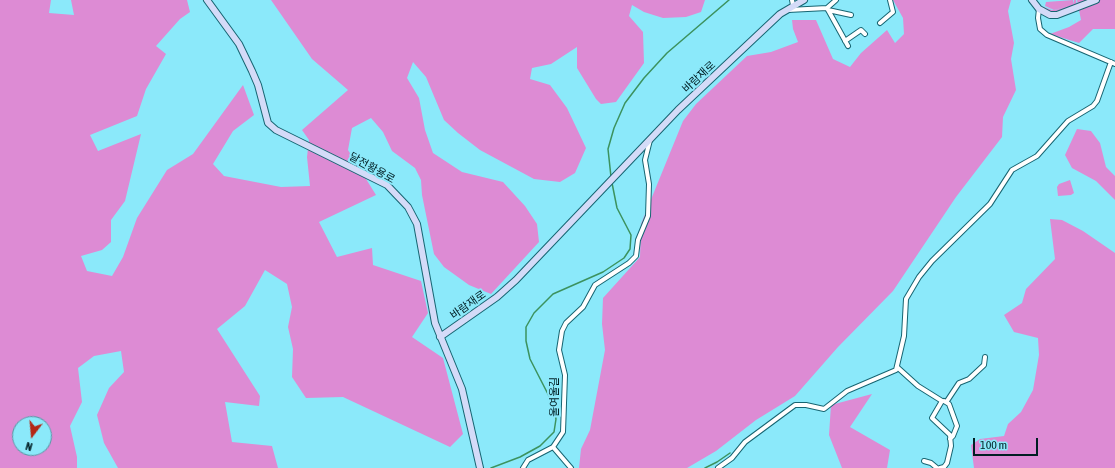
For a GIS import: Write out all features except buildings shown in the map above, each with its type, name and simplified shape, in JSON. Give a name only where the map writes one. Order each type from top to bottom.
[{"type":"main road","name":"달전황용로","points":[[207,0],[239,44],[258,85],[268,123],[276,130],[387,185],[408,207],[417,224],[435,323],[462,388],[480,468]]},
{"type":"main road","name":"바람재로","points":[[440,337],[497,297],[608,185],[678,110],[793,2],[804,0]]},
{"type":"main road","points":[[1032,0],[1039,9],[1050,15],[1057,15],[1096,0]]},
{"type":"street","points":[[828,9],[836,0]]},
{"type":"street","points":[[880,23],[893,12],[890,0]]},
{"type":"street","points":[[828,9],[848,46]]},
{"type":"street","points":[[786,10],[828,9],[851,15]]},
{"type":"street","points":[[718,468],[732,458],[745,442],[795,405],[824,408],[847,391],[896,370],[904,336],[906,299],[919,277],[932,261],[990,204],[1012,170],[1037,156],[1068,121],[1093,106],[1113,63],[1047,35],[1040,29],[1038,18],[1039,9]]},
{"type":"street","points":[[845,41],[861,30],[865,34]]},
{"type":"street","name":"울여울길","points":[[553,447],[560,437],[564,425],[564,375],[559,350],[562,331],[566,322],[583,307],[595,285],[629,263],[636,256],[638,240],[648,216],[649,184],[645,160],[650,140]]},
{"type":"street","points":[[940,468],[947,463],[951,452],[950,435],[947,430],[932,418],[959,383],[969,379],[984,365],[985,357]]},
{"type":"street","points":[[897,367],[918,386],[944,401],[957,426],[953,436],[950,439]]},
{"type":"street","points":[[523,468],[528,460],[553,447],[571,468]]},
{"type":"street","points":[[924,461],[931,463],[937,468]]},
{"type":"shaded area","points":[[0,0],[51,0],[49,13],[74,15],[71,0],[187,0],[190,12],[180,19],[156,46],[166,54],[146,89],[137,116],[90,135],[98,151],[141,134],[125,201],[111,220],[111,242],[102,250],[81,256],[87,271],[112,276],[123,257],[137,218],[167,170],[193,154],[243,85],[254,115],[233,131],[213,164],[224,176],[281,187],[310,186],[307,157],[309,140],[302,130],[348,90],[312,59],[271,0],[705,0],[701,12],[686,17],[663,18],[644,12],[632,5],[629,16],[643,32],[644,63],[616,102],[601,104],[596,99],[577,68],[577,47],[551,64],[532,68],[530,79],[550,85],[567,108],[586,148],[575,173],[560,182],[534,179],[480,150],[458,133],[444,120],[426,77],[413,62],[407,78],[419,98],[425,130],[433,153],[462,172],[503,182],[525,206],[537,224],[539,242],[491,294],[469,285],[444,267],[434,254],[422,195],[421,180],[415,168],[392,151],[383,132],[371,118],[352,128],[348,150],[376,195],[319,222],[337,257],[372,248],[373,265],[421,281],[428,313],[412,337],[443,358],[463,434],[450,447],[343,397],[306,398],[292,377],[293,349],[288,327],[292,307],[287,284],[265,270],[245,306],[217,329],[260,396],[259,406],[225,402],[232,442],[272,446],[278,468],[118,468],[104,443],[97,415],[109,388],[124,372],[121,351],[94,356],[78,368],[82,402],[70,426],[77,457],[77,468],[0,468]]},
{"type":"shaded area","points":[[893,0],[1011,0],[1008,11],[1014,43],[1011,59],[1016,90],[1003,117],[1002,137],[956,197],[893,291],[838,347],[795,396],[756,420],[716,451],[687,468],[579,468],[581,449],[590,430],[605,350],[602,324],[603,298],[640,257],[641,224],[683,121],[696,104],[747,56],[771,52],[798,42],[793,29],[792,20],[816,20],[833,59],[850,67],[861,53],[887,30],[895,43],[904,34],[903,18]]},
{"type":"shaded area","points":[[1073,0],[1074,4],[1074,0],[1076,0],[1077,6],[1058,12],[1048,11],[1041,6],[1054,10],[1045,6],[1046,2]]},
{"type":"shaded area","points":[[1077,0],[1115,0],[1115,29],[1093,29],[1079,43],[1050,34],[1069,27],[1081,20]]},
{"type":"shaded area","points":[[1077,129],[1091,131],[1100,143],[1106,167],[1115,176],[1115,200],[1096,181],[1072,168],[1065,155]]},
{"type":"shaded area","points":[[1070,180],[1074,193],[1071,195],[1058,196],[1057,187],[1059,184]]},
{"type":"shaded area","points":[[1050,219],[1062,220],[1083,231],[1115,253],[1115,468],[974,468],[971,445],[980,439],[1004,436],[1008,424],[1021,412],[1033,390],[1039,355],[1038,338],[1014,332],[1004,315],[1022,303],[1026,289],[1055,259]]},
{"type":"shaded area","points":[[872,394],[850,427],[890,450],[887,468],[842,468],[829,435],[831,405]]},
{"type":"waterway","points":[[611,177],[608,149],[614,128],[625,103],[644,78],[667,53],[729,0]]},
{"type":"waterway","points":[[491,468],[520,457],[540,446],[554,432],[556,419],[552,402],[530,359],[526,341],[526,327],[534,313],[553,294],[603,272],[624,258],[630,249],[631,235],[617,208],[612,183]]},
{"type":"waterway","points":[[705,468],[730,453]]}]
